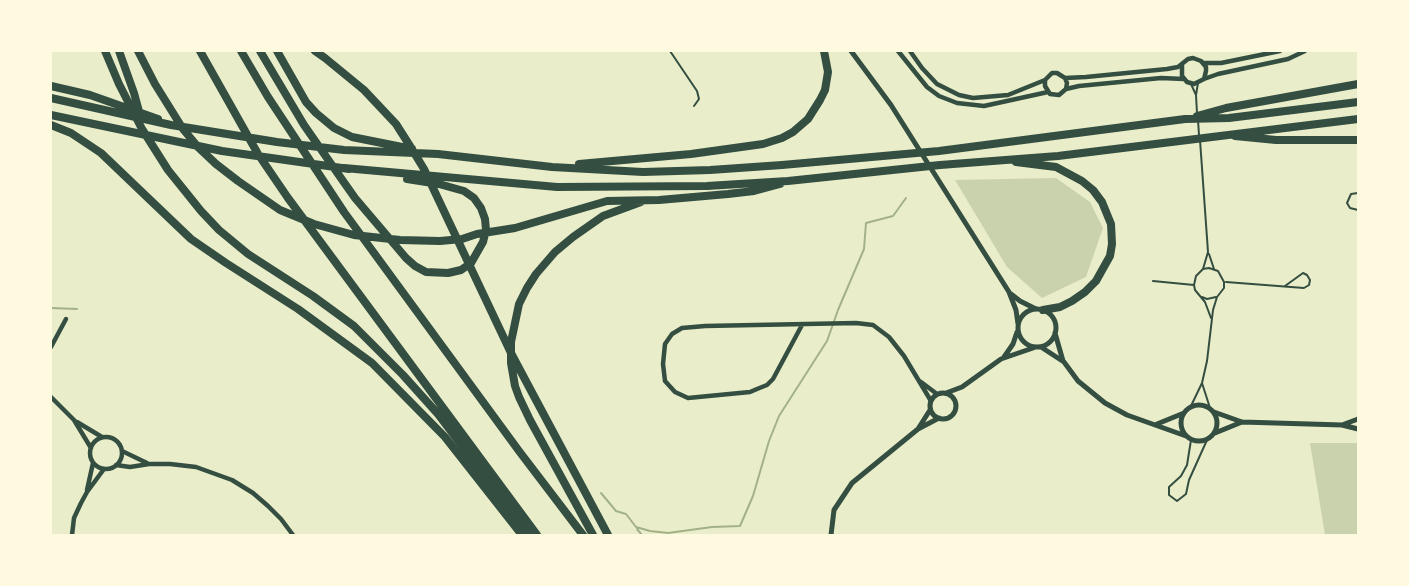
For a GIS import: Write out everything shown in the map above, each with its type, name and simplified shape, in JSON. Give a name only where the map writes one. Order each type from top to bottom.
[{"type":"highway","points":[[105,51],[118,84],[142,129],[168,170],[187,194],[219,230],[248,254],[313,296],[354,326],[403,375],[444,422],[530,535]]},
{"type":"highway","points":[[119,51],[134,93],[142,129]]},
{"type":"highway","points":[[138,51],[155,84],[183,128],[198,147],[238,181],[280,210],[332,230],[375,238],[440,241],[462,239],[477,234],[514,228],[607,200],[648,200],[754,191],[788,181]]},
{"type":"highway","points":[[200,51],[258,154],[288,198],[537,535]]},
{"type":"highway","points":[[241,51],[268,97],[344,212],[513,443],[583,535]]},
{"type":"highway","points":[[51,115],[222,151],[344,168],[452,187],[474,198],[485,218],[486,230],[483,242],[470,263],[461,270],[448,273],[426,272],[406,258],[343,181],[304,125],[260,51]]},
{"type":"highway","points":[[277,51],[306,102],[334,128],[360,138],[438,154]]},
{"type":"highway","points":[[315,51],[364,90],[396,124],[424,169],[512,355],[608,535]]},
{"type":"highway","points":[[552,167],[690,154],[763,144],[782,138],[793,132],[808,119],[825,90],[828,72],[824,51]]},
{"type":"highway","points":[[1185,119],[1226,108],[1358,84]]},
{"type":"highway","points":[[51,86],[90,95],[171,125]]},
{"type":"highway","points":[[51,98],[171,125],[268,141],[344,150],[438,154],[552,167],[643,172],[782,165],[939,150],[1185,119],[1229,118],[1358,102]]},
{"type":"highway","points":[[344,168],[557,187],[707,186],[788,181],[1099,151],[1358,119]]},
{"type":"highway","points":[[51,125],[71,133],[101,153],[191,239],[298,309],[372,363],[445,437],[522,535]]},
{"type":"highway","points":[[1226,134],[1251,139],[1358,140]]},
{"type":"highway","points":[[999,160],[1044,165],[1066,172],[1093,190],[1102,202],[1111,224],[1112,244],[1110,256],[1096,281],[1072,301],[1060,307],[1040,310]]},
{"type":"highway","points":[[593,535],[530,420],[515,386],[510,350],[514,325],[519,304],[527,288],[555,252],[590,224],[620,208],[648,200]]},
{"type":"street","points":[[851,51],[865,68]]},
{"type":"street","points":[[855,51],[1009,292],[1016,310],[1018,327],[1023,342],[1038,347],[1064,362]]},
{"type":"street","points":[[898,51],[926,87],[939,96],[957,103],[984,106],[1048,92]]},
{"type":"street","points":[[910,51],[937,84],[973,98],[1008,95],[1045,80],[1052,73],[1057,73],[1065,78],[1086,77],[1167,69],[1193,58],[1204,63],[1221,63],[1280,51]]},
{"type":"street","points":[[1182,64],[1181,72],[1184,79],[1190,84],[1198,83],[1204,78],[1218,74],[1288,59],[1305,51]]},
{"type":"street","points":[[1204,63],[1206,71],[1204,78]]},
{"type":"street","points":[[1065,78],[1067,83],[1066,89]]},
{"type":"street","points":[[1045,80],[1044,86],[1048,92],[1059,95],[1066,89],[1079,86],[1152,79],[1184,79]]},
{"type":"street","points":[[1009,292],[1020,301],[1040,310],[1053,319],[1055,333],[1064,362],[1078,381],[1105,403],[1127,415],[1157,424],[1191,440],[1202,442],[1215,433],[1242,422]]},
{"type":"street","points":[[1002,359],[1013,344],[1023,315],[1032,310],[1040,310]]},
{"type":"street","points":[[51,347],[66,319]]},
{"type":"street","points":[[802,325],[773,379],[757,390],[688,398],[675,392],[665,381],[663,364],[665,344],[672,334],[682,328],[850,323],[873,326],[889,337],[904,356],[930,401],[930,410],[918,429]]},
{"type":"street","points":[[930,401],[938,394],[962,387],[1002,359],[1025,349],[1038,347],[1050,342],[1055,333]]},
{"type":"street","points":[[920,381],[938,394]]},
{"type":"street","points":[[831,535],[834,510],[852,483],[918,429],[939,418],[950,416],[955,410],[955,402],[962,387]]},
{"type":"street","points":[[946,393],[955,402]]},
{"type":"street","points":[[51,397],[74,420],[102,438]]},
{"type":"street","points":[[1157,424],[1198,405],[1242,422],[1342,425],[1358,429]]},
{"type":"street","points":[[930,410],[939,418]]},
{"type":"street","points":[[1186,436],[1182,427],[1183,416],[1187,410]]},
{"type":"street","points":[[1212,410],[1218,422],[1215,433]]},
{"type":"street","points":[[1342,425],[1358,419]]},
{"type":"street","points":[[74,420],[91,448]]},
{"type":"street","points":[[122,451],[120,461],[109,469],[104,469],[93,463],[90,458],[93,443],[107,437],[117,441],[122,451],[149,464]]},
{"type":"street","points":[[87,492],[93,463]]},
{"type":"street","points":[[116,465],[130,467],[149,464],[170,464],[196,468],[232,480],[254,493],[282,519],[293,535]]},
{"type":"street","points":[[72,535],[74,518],[87,492],[104,469]]},
{"type":"lane","points":[[670,51],[697,91],[699,99],[694,106]]},
{"type":"lane","points":[[1187,410],[1202,383],[1207,361],[1211,318],[1224,282],[1221,274],[1214,269],[1208,252],[1196,96],[1198,83]]},
{"type":"lane","points":[[1190,84],[1196,96]]},
{"type":"lane","points":[[1358,193],[1351,194],[1347,203],[1350,208],[1358,210]]},
{"type":"lane","points":[[1208,252],[1204,269],[1196,276],[1194,285],[1198,294],[1202,297],[1207,299],[1217,297]]},
{"type":"lane","points":[[1204,269],[1214,269]]},
{"type":"lane","points":[[1224,282],[1304,288],[1309,285],[1310,280],[1307,275],[1303,274],[1285,286]]},
{"type":"lane","points":[[1154,281],[1194,285]]},
{"type":"lane","points":[[1202,297],[1211,318]]},
{"type":"lane","points":[[1202,383],[1212,410]]},
{"type":"lane","points":[[1191,440],[1187,465],[1180,476],[1169,487],[1169,495],[1177,501],[1186,494],[1189,480],[1207,440]]},
{"type":"green space","points":[[1056,178],[1090,202],[1103,228],[1086,277],[1042,298],[1007,267],[955,180]]},
{"type":"green space","points":[[1310,443],[1358,443],[1358,535],[1325,535]]},
{"type":"waterway","points":[[601,493],[616,511],[626,514],[636,527],[650,531],[668,533],[712,527],[740,526],[753,496],[769,441],[779,416],[827,341],[864,249],[866,223],[893,216],[906,198]]},
{"type":"waterway","points":[[51,308],[77,309]]},
{"type":"waterway","points":[[637,529],[642,535]]}]
